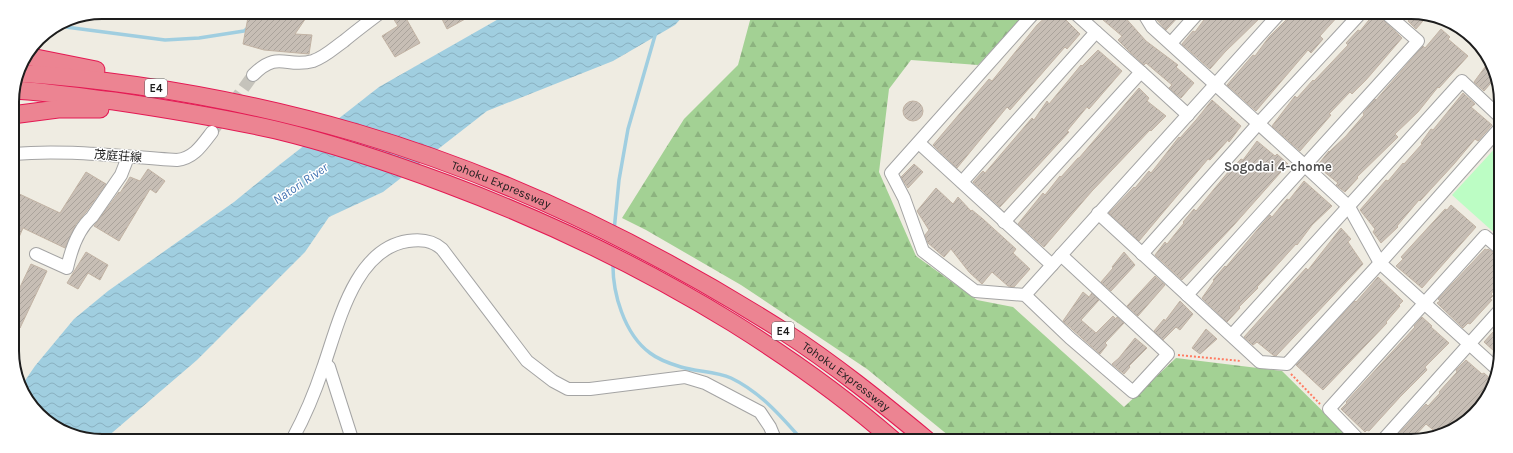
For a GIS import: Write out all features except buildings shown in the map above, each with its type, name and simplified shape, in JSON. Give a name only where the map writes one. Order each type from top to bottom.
[{"type":"highway","points":[[32,57],[213,92],[295,113]]},
{"type":"highway","name":"Tohoku Expressway","points":[[24,73],[156,88],[295,113],[479,176],[527,196],[627,242],[713,288],[785,332],[842,372],[920,434]]},
{"type":"highway","name":"Tohoku Expressway","points":[[20,91],[151,106],[276,130],[358,153],[477,195],[625,261],[695,300],[772,347],[832,390],[886,434]]},
{"type":"highway","points":[[19,115],[58,109],[108,109],[189,116],[236,122]]},
{"type":"street","points":[[253,75],[263,65],[272,61],[312,61],[324,56],[372,19]]},
{"type":"street","points":[[1029,19],[891,173],[904,198],[923,251],[975,291],[1025,295],[1070,338],[1133,392],[1168,354],[1061,255]]},
{"type":"street","points":[[1082,19],[1188,115]]},
{"type":"street","points":[[1147,19],[1152,27],[1349,207],[1380,263],[1424,305],[1492,365]]},
{"type":"street","points":[[1171,43],[1193,19]]},
{"type":"street","points":[[1025,295],[1274,19]]},
{"type":"street","points":[[1142,254],[1258,124],[1355,19]]},
{"type":"street","points":[[1187,295],[1418,41],[1393,19]]},
{"type":"street","points":[[962,182],[1096,32]]},
{"type":"street","points":[[1004,222],[1141,72]]},
{"type":"street","points":[[1232,335],[1462,81],[1494,111]]},
{"type":"street","name":"茂庭荘線","points":[[19,154],[128,156],[177,160],[185,159],[192,155],[200,148],[212,132]]},
{"type":"street","points":[[1098,213],[1260,362],[1286,364],[1380,263],[1494,135]]},
{"type":"street","points":[[919,143],[1052,265]]},
{"type":"street","points":[[36,254],[67,268],[72,249],[87,221],[92,217],[121,175],[128,156]]},
{"type":"street","points":[[1353,434],[1329,409],[1485,236],[1494,244]]},
{"type":"street","points":[[295,434],[325,363],[334,331],[358,278],[374,258],[390,247],[399,242],[423,240],[436,244],[442,249],[528,361],[553,381],[568,388],[590,389],[685,377],[705,383],[760,412],[773,434]]},
{"type":"street","points":[[1388,434],[1494,317]]},
{"type":"street","points":[[325,363],[329,367],[350,434]]},
{"type":"path","points":[[1168,354],[1260,362]]},
{"type":"path","points":[[1286,364],[1289,371],[1324,408],[1329,409]]},
{"type":"green space","points":[[750,19],[1020,19],[978,65],[911,60],[889,89],[879,172],[916,256],[977,300],[1013,307],[1124,407],[1176,358],[1282,371],[1346,434],[947,434],[867,369],[741,285],[646,230],[622,218],[684,119],[738,65]]},
{"type":"green space","points":[[1494,149],[1494,233],[1452,195]]},
{"type":"water","name":"Natori River","points":[[498,19],[680,19],[675,25],[613,61],[487,111],[383,192],[329,217],[305,252],[197,360],[111,434],[91,433],[70,428],[51,417],[43,410],[33,397],[25,381],[35,366],[74,319],[108,291],[234,202],[379,87]]},
{"type":"waterway","points":[[66,27],[165,40],[199,38],[244,31],[249,27]]},
{"type":"waterway","points":[[614,231],[619,180],[628,129],[656,32]]},
{"type":"waterway","points":[[613,261],[613,273],[617,299],[621,312],[633,335],[641,345],[661,360],[687,369],[725,376],[742,384],[770,405],[797,434]]},
{"type":"tunnel","points":[[212,132],[253,75]]},
{"type":"district","name":"Sogodai 4-chome","points":[[1278,166]]}]
